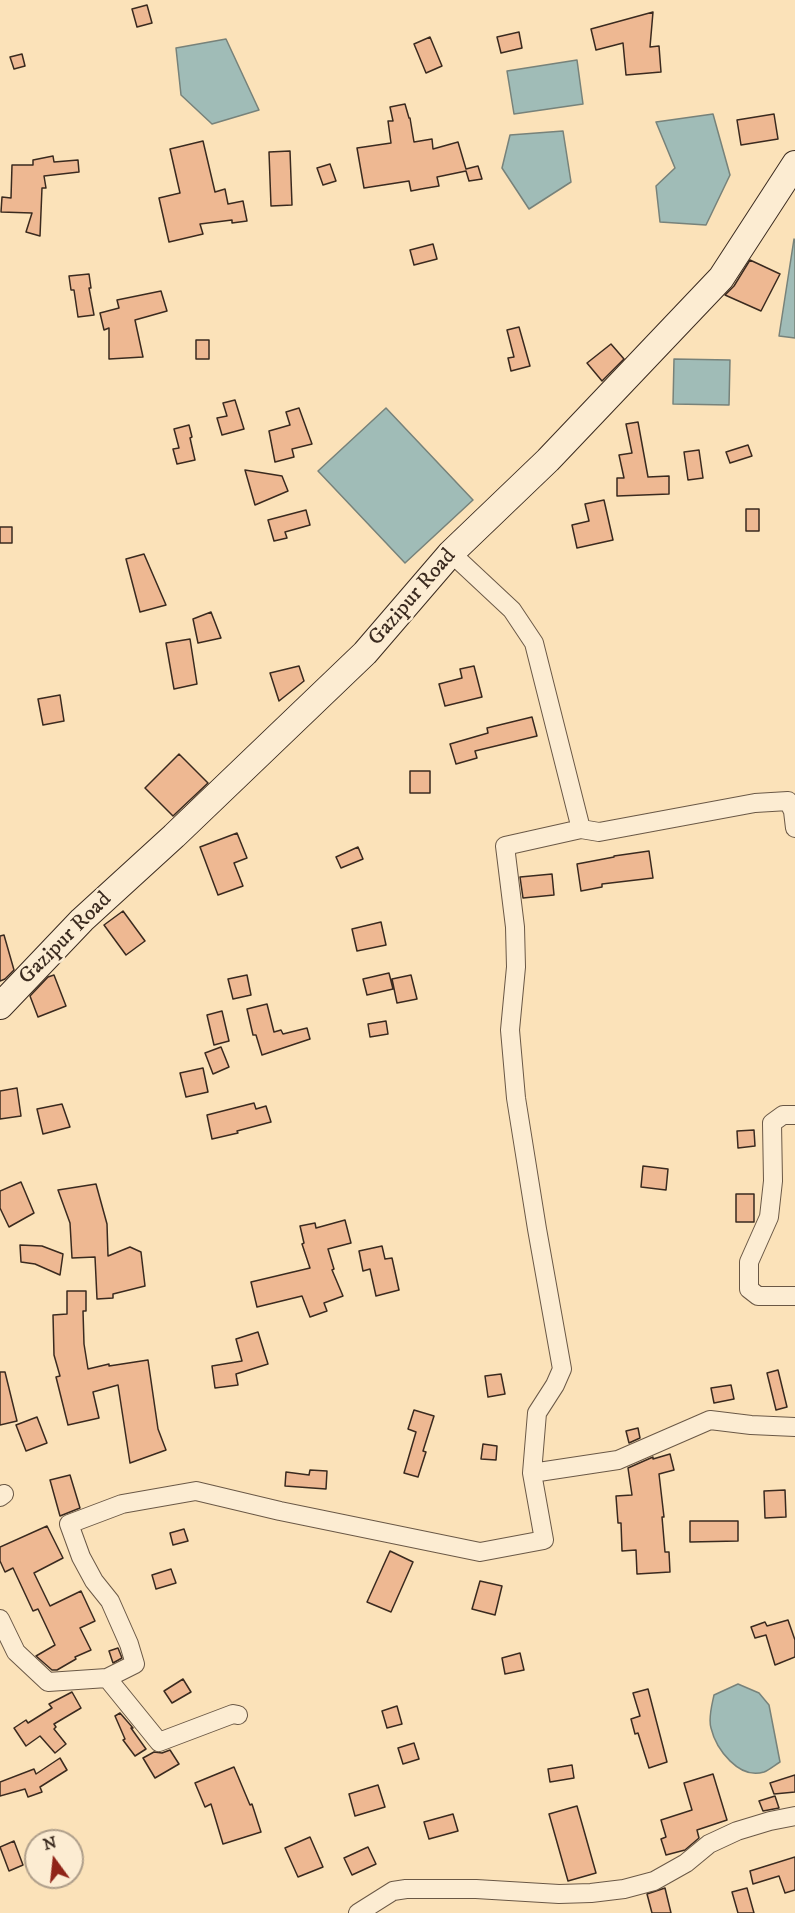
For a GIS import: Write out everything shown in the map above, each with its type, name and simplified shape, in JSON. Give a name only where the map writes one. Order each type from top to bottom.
[{"type":"street","name":"Gazipur Road","points":[[0,1006],[82,920],[174,836],[365,653],[451,553],[548,460],[721,278],[795,164]]},
{"type":"street","points":[[451,553],[512,609],[534,642],[581,829]]},
{"type":"street","points":[[0,1618],[16,1652],[48,1682],[107,1678],[135,1664],[110,1601],[94,1581],[81,1557],[69,1524],[122,1504],[196,1491],[280,1511],[480,1552],[544,1540],[532,1473],[537,1413],[555,1385],[562,1369],[516,1098],[510,1030],[516,967],[515,927],[505,846],[581,829],[599,832],[754,803],[778,801],[788,801],[793,811],[795,828]]},
{"type":"street","points":[[795,1115],[783,1115],[772,1123],[774,1181],[769,1217],[749,1262],[750,1289],[758,1296],[795,1296]]},
{"type":"street","points":[[532,1473],[618,1460],[710,1420],[795,1427]]},
{"type":"street","points":[[107,1678],[159,1742],[233,1713],[238,1715]]},
{"type":"street","points":[[358,1913],[393,1891],[406,1888],[559,1894],[624,1889],[654,1881],[686,1863],[709,1844],[737,1831],[795,1816]]},
{"type":"water","points":[[226,39],[259,110],[212,124],[181,95],[176,48]]},
{"type":"water","points":[[577,60],[583,104],[514,114],[507,71]]},
{"type":"water","points":[[713,114],[730,175],[706,225],[660,222],[656,186],[675,168],[656,122]]},
{"type":"water","points":[[563,131],[571,182],[529,209],[502,168],[510,135]]},
{"type":"water","points":[[795,240],[795,338],[779,336]]},
{"type":"water","points":[[674,359],[730,360],[729,405],[673,404]]},
{"type":"water","points":[[386,408],[473,500],[405,563],[318,471]]},
{"type":"water","points":[[738,1684],[759,1693],[769,1705],[780,1762],[764,1772],[746,1771],[730,1761],[718,1745],[711,1728],[710,1716],[714,1695]]},
{"type":"building","points":[[147,5],[152,23],[137,27],[132,9]]},
{"type":"building","points":[[653,12],[650,47],[659,46],[661,72],[626,75],[623,43],[596,50],[591,29]]},
{"type":"building","points":[[519,32],[522,48],[501,53],[497,37]]},
{"type":"building","points":[[430,37],[442,66],[426,73],[414,44]]},
{"type":"building","points":[[22,54],[25,66],[14,69],[10,57]]},
{"type":"building","points":[[405,104],[414,142],[432,139],[433,149],[458,142],[466,169],[478,166],[482,179],[469,181],[466,171],[437,177],[439,186],[411,191],[409,181],[364,188],[357,148],[391,143],[388,121],[393,121],[390,107]]},
{"type":"building","points":[[774,114],[778,139],[741,145],[737,120]]},
{"type":"building","points":[[203,141],[215,192],[225,189],[228,204],[243,201],[247,221],[232,223],[232,220],[200,224],[203,234],[169,242],[159,198],[180,193],[170,149]]},
{"type":"building","points":[[290,151],[292,205],[271,206],[269,152]]},
{"type":"building","points":[[53,156],[54,162],[78,160],[79,172],[44,176],[46,188],[42,188],[40,236],[26,232],[32,213],[1,212],[2,197],[11,198],[12,165],[33,165],[33,160]]},
{"type":"building","points":[[330,164],[336,181],[323,185],[317,168]]},
{"type":"building","points":[[433,244],[437,259],[414,265],[410,250]]},
{"type":"building","points":[[750,260],[780,274],[761,311],[725,295],[734,286]]},
{"type":"building","points":[[89,274],[94,315],[78,317],[74,290],[71,290],[69,276]]},
{"type":"building","points":[[161,291],[167,311],[135,320],[143,357],[109,359],[109,328],[104,330],[100,313],[119,308],[117,300]]},
{"type":"building","points":[[519,327],[530,366],[511,371],[508,358],[514,357],[507,330]]},
{"type":"building","points":[[196,340],[209,340],[209,359],[196,359]]},
{"type":"building","points":[[611,344],[624,359],[602,381],[587,363]]},
{"type":"building","points":[[235,400],[244,429],[222,435],[217,418],[227,416],[223,403]]},
{"type":"building","points":[[299,408],[312,444],[292,449],[294,457],[275,462],[269,431],[290,425],[286,412]]},
{"type":"building","points":[[638,422],[648,477],[669,476],[669,494],[617,496],[617,478],[624,478],[619,455],[632,453],[626,424]]},
{"type":"building","points":[[189,425],[195,460],[177,464],[173,449],[179,448],[174,429]]},
{"type":"building","points":[[748,445],[752,456],[730,463],[726,452]]},
{"type":"building","points":[[699,450],[703,478],[688,480],[684,452]]},
{"type":"building","points":[[245,470],[282,476],[288,491],[255,505]]},
{"type":"building","points":[[604,500],[613,540],[577,548],[572,525],[589,521],[585,504]]},
{"type":"building","points":[[746,509],[759,509],[759,531],[746,531]]},
{"type":"building","points":[[306,510],[310,525],[285,532],[287,538],[274,541],[268,520]]},
{"type":"building","points":[[0,527],[12,527],[12,543],[0,543]]},
{"type":"building","points":[[144,554],[166,605],[140,612],[126,559]]},
{"type":"building","points":[[211,612],[221,638],[198,643],[193,619]]},
{"type":"building","points":[[190,639],[197,684],[174,689],[166,643]]},
{"type":"building","points":[[299,666],[304,681],[279,701],[270,673]]},
{"type":"building","points":[[474,666],[482,697],[445,706],[439,684],[462,678],[460,669]]},
{"type":"building","points":[[60,695],[64,721],[43,725],[38,699]]},
{"type":"building","points":[[532,717],[537,736],[475,751],[477,758],[456,764],[450,744],[488,733],[487,728]]},
{"type":"building","points":[[179,754],[208,783],[173,816],[145,788]]},
{"type":"building","points":[[410,771],[430,771],[430,793],[410,793]]},
{"type":"building","points":[[237,833],[247,858],[234,863],[243,886],[218,895],[200,847]]},
{"type":"building","points":[[358,847],[363,859],[341,868],[336,857]]},
{"type":"building","points":[[649,851],[653,878],[602,884],[602,887],[581,891],[577,864]]},
{"type":"building","points":[[552,874],[554,895],[523,898],[520,877]]},
{"type":"building","points":[[123,911],[145,941],[126,955],[104,925]]},
{"type":"building","points":[[381,922],[386,945],[357,951],[352,929]]},
{"type":"building","points":[[4,935],[14,970],[0,981],[0,936]]},
{"type":"building","points":[[389,973],[393,989],[367,995],[363,979]]},
{"type":"building","points":[[54,975],[66,1006],[38,1017],[30,996],[48,977]]},
{"type":"building","points":[[247,975],[251,995],[233,999],[228,979]]},
{"type":"building","points":[[411,975],[417,999],[397,1003],[392,979]]},
{"type":"building","points":[[267,1004],[274,1032],[281,1030],[283,1034],[307,1028],[310,1039],[262,1055],[256,1035],[253,1035],[247,1009]]},
{"type":"building","points":[[222,1011],[229,1041],[214,1045],[207,1015]]},
{"type":"building","points":[[386,1021],[388,1034],[370,1037],[368,1024]]},
{"type":"building","points":[[221,1047],[229,1067],[213,1074],[205,1053]]},
{"type":"building","points":[[203,1068],[208,1092],[186,1097],[180,1073]]},
{"type":"building","points":[[17,1088],[21,1116],[0,1119],[0,1091]]},
{"type":"building","points":[[254,1103],[256,1109],[266,1106],[271,1122],[212,1139],[207,1115]]},
{"type":"building","points":[[62,1104],[70,1127],[43,1134],[37,1109]]},
{"type":"building","points":[[754,1130],[755,1146],[738,1148],[737,1131]]},
{"type":"building","points":[[643,1166],[668,1169],[666,1190],[641,1187]]},
{"type":"building","points":[[21,1182],[34,1213],[9,1227],[0,1208],[0,1191]]},
{"type":"building","points":[[96,1184],[107,1224],[108,1256],[130,1247],[141,1252],[145,1286],[113,1294],[113,1298],[97,1299],[95,1257],[72,1258],[70,1223],[58,1190]]},
{"type":"building","points":[[736,1194],[754,1194],[754,1222],[736,1222]]},
{"type":"building","points":[[345,1220],[351,1243],[328,1249],[334,1269],[332,1270],[343,1296],[324,1303],[327,1311],[310,1317],[302,1296],[257,1307],[251,1282],[310,1268],[302,1244],[304,1243],[300,1226],[315,1223],[316,1228]]},
{"type":"building","points":[[20,1245],[42,1246],[63,1254],[60,1275],[35,1264],[21,1262]]},
{"type":"building","points":[[382,1246],[385,1259],[392,1258],[399,1290],[376,1296],[370,1269],[363,1271],[359,1251]]},
{"type":"building","points":[[67,1291],[86,1291],[86,1311],[83,1311],[84,1344],[88,1369],[109,1364],[109,1366],[148,1360],[158,1429],[166,1450],[130,1463],[118,1385],[93,1392],[99,1418],[68,1425],[56,1377],[60,1376],[54,1355],[53,1315],[67,1314]]},
{"type":"building","points":[[258,1332],[268,1364],[236,1374],[238,1385],[215,1388],[212,1366],[242,1361],[236,1339]]},
{"type":"building","points":[[778,1370],[787,1407],[776,1410],[767,1373]]},
{"type":"building","points":[[0,1372],[5,1372],[17,1421],[0,1425]]},
{"type":"building","points":[[501,1374],[505,1394],[488,1397],[485,1376]]},
{"type":"building","points":[[731,1385],[734,1399],[714,1403],[711,1388]]},
{"type":"building","points":[[414,1410],[434,1416],[418,1477],[404,1473],[416,1432],[408,1429]]},
{"type":"building","points":[[37,1417],[47,1443],[26,1451],[16,1425]]},
{"type":"building","points":[[638,1428],[640,1438],[629,1443],[626,1431]]},
{"type":"building","points":[[483,1444],[497,1446],[496,1460],[481,1459]]},
{"type":"building","points":[[670,1454],[674,1470],[659,1474],[665,1552],[669,1552],[670,1572],[637,1574],[636,1550],[622,1551],[621,1523],[618,1523],[616,1496],[632,1495],[628,1468],[653,1457],[653,1459]]},
{"type":"building","points":[[310,1470],[327,1471],[326,1489],[285,1486],[286,1472],[309,1475]]},
{"type":"building","points":[[70,1475],[80,1508],[60,1516],[50,1480]]},
{"type":"building","points":[[785,1490],[786,1517],[765,1518],[764,1491]]},
{"type":"building","points":[[690,1521],[738,1521],[738,1541],[690,1542]]},
{"type":"building","points":[[47,1526],[63,1558],[34,1573],[50,1606],[81,1591],[95,1621],[80,1628],[91,1650],[75,1657],[76,1659],[57,1670],[52,1670],[36,1656],[55,1645],[38,1609],[33,1611],[13,1568],[5,1572],[0,1561],[0,1547]]},
{"type":"building","points":[[184,1529],[188,1541],[173,1545],[170,1533]]},
{"type":"building","points":[[390,1551],[413,1562],[391,1612],[367,1602]]},
{"type":"building","points":[[171,1569],[176,1583],[156,1589],[152,1575]]},
{"type":"building","points":[[480,1581],[502,1586],[495,1615],[472,1609]]},
{"type":"building","points":[[788,1620],[795,1640],[795,1657],[775,1665],[766,1635],[755,1638],[751,1627],[765,1622],[767,1626]]},
{"type":"building","points":[[118,1648],[122,1658],[113,1663],[109,1651]]},
{"type":"building","points":[[520,1653],[524,1670],[505,1674],[502,1658]]},
{"type":"building","points":[[183,1679],[191,1692],[172,1703],[164,1691]]},
{"type":"building","points":[[648,1689],[667,1762],[649,1768],[631,1719],[640,1716],[633,1693]]},
{"type":"building","points":[[72,1692],[81,1708],[54,1724],[56,1727],[54,1729],[66,1744],[55,1753],[40,1736],[26,1746],[14,1728],[26,1720],[28,1723],[52,1708],[49,1704]]},
{"type":"building","points":[[397,1706],[402,1724],[387,1728],[382,1711]]},
{"type":"building","points":[[120,1713],[146,1749],[135,1756],[123,1740],[125,1739],[115,1716]]},
{"type":"building","points":[[414,1743],[419,1759],[403,1764],[398,1748]]},
{"type":"building","points":[[170,1750],[179,1764],[155,1778],[143,1758],[154,1752],[162,1753]]},
{"type":"building","points":[[60,1758],[67,1770],[40,1787],[42,1792],[28,1797],[25,1789],[0,1796],[0,1782],[34,1769],[36,1774]]},
{"type":"building","points":[[572,1765],[574,1778],[550,1782],[548,1769]]},
{"type":"building","points":[[234,1767],[250,1805],[252,1804],[261,1832],[223,1844],[211,1804],[205,1807],[195,1783]]},
{"type":"building","points":[[713,1774],[727,1820],[697,1830],[699,1838],[685,1850],[666,1855],[661,1839],[666,1837],[661,1820],[692,1810],[684,1783]]},
{"type":"building","points":[[795,1775],[795,1792],[774,1794],[770,1783]]},
{"type":"building","points":[[378,1785],[385,1807],[355,1816],[349,1794]]},
{"type":"building","points":[[775,1796],[779,1808],[763,1811],[759,1801]]},
{"type":"building","points":[[577,1806],[596,1873],[568,1881],[549,1814]]},
{"type":"building","points":[[453,1814],[458,1831],[429,1839],[424,1822]]},
{"type":"building","points":[[310,1837],[323,1867],[298,1877],[285,1848]]},
{"type":"building","points":[[14,1841],[23,1865],[9,1871],[0,1847]]},
{"type":"building","points":[[368,1847],[376,1864],[352,1875],[344,1858]]},
{"type":"building","points":[[795,1857],[795,1890],[785,1893],[779,1876],[753,1884],[750,1871]]},
{"type":"building","points":[[665,1888],[671,1913],[652,1913],[647,1894]]},
{"type":"building","points":[[747,1888],[754,1913],[738,1913],[732,1892]]}]
